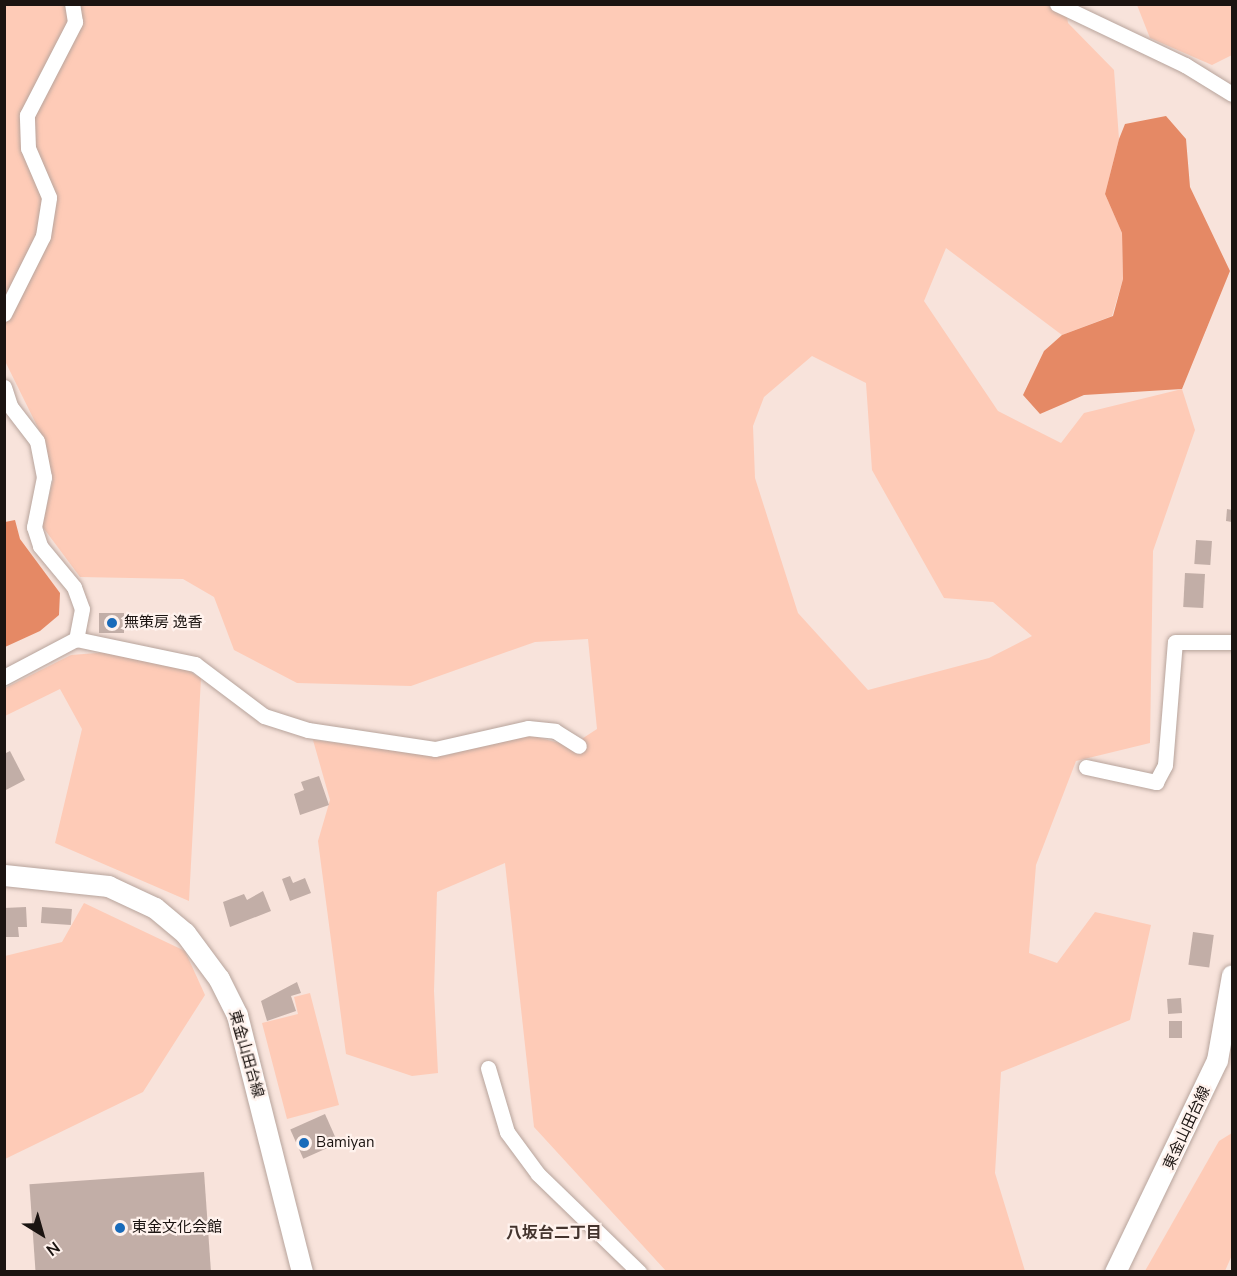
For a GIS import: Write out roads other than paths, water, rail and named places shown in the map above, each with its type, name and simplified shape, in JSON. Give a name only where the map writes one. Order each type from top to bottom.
[{"type":"main road","name":"東金山田台線","points":[[4,875],[108,886],[155,908],[185,933],[219,979],[237,1015],[302,1272]]},
{"type":"main road","name":"東金山田台線","points":[[1115,1272],[1217,1060],[1233,975]]},
{"type":"street","points":[[4,314],[43,236],[49,196],[28,148],[27,115],[75,22],[72,4]]},
{"type":"street","points":[[1057,4],[1185,65],[1233,94]]},
{"type":"street","points":[[4,387],[10,406],[37,441],[44,477],[34,527],[40,546],[74,587],[82,609],[76,639]]},
{"type":"street","points":[[4,677],[76,639],[195,664],[264,716],[308,730],[435,749],[528,728],[555,731],[579,746]]},
{"type":"street","points":[[1086,766],[1156,782],[1165,765],[1175,642],[1233,642]]},
{"type":"street","points":[[488,1068],[507,1132],[538,1174],[639,1272]]},
{"type":"place","name":"無策房 逸香","points":[[112,623]]},
{"type":"place","name":"Bamiyan","points":[[304,1143]]},
{"type":"place","name":"東金文化会館","points":[[120,1228]]},
{"type":"district","name":"八坂台二丁目","points":[[554,1233]]}]
